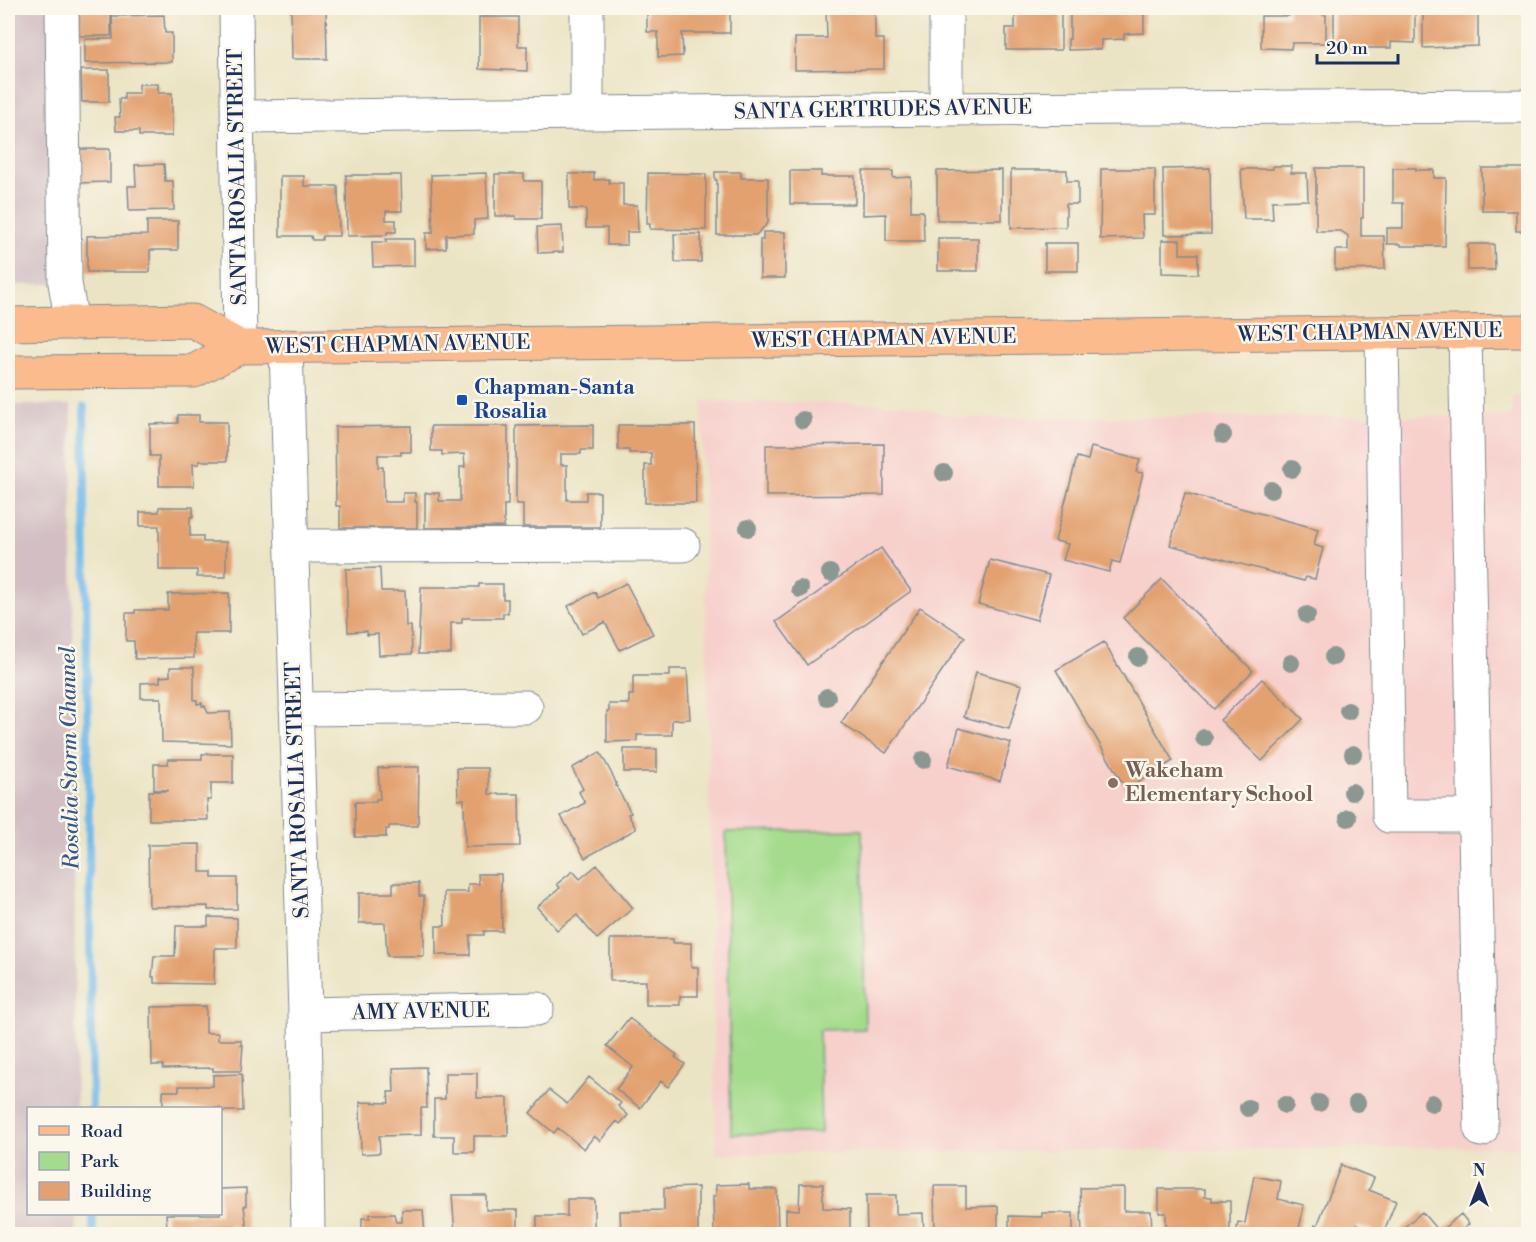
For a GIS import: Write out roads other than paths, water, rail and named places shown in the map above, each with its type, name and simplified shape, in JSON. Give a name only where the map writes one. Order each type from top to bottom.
[{"type":"main road","name":"WEST CHAPMAN AVENUE","points":[[8,324],[193,321],[240,347]]},
{"type":"main road","name":"WEST CHAPMAN AVENUE","points":[[8,372],[194,371],[240,347],[1528,332]]},
{"type":"street","points":[[62,8],[65,283],[72,323]]},
{"type":"street","name":"SANTA ROSALIA STREET","points":[[236,8],[240,347]]},
{"type":"street","points":[[587,8],[587,113]]},
{"type":"street","points":[[946,8],[946,109]]},
{"type":"street","name":"SANTA GERTRUDES AVENUE","points":[[237,117],[946,109],[1528,106]]},
{"type":"street","points":[[1382,333],[1389,816],[1474,816]]},
{"type":"street","points":[[1465,333],[1481,1130]]},
{"type":"street","name":"SANTA ROSALIA STREET","points":[[286,346],[305,1014],[308,1234]]},
{"type":"street","points":[[292,546],[683,544]]},
{"type":"street","points":[[296,709],[526,707]]},
{"type":"street","name":"AMY AVENUE","points":[[305,1014],[537,1009]]},
{"type":"waterway","name":"Rosalia Storm Channel","points":[[84,407],[92,1107]]},
{"type":"waterway","name":"Rosalia Storm Channel","points":[[93,1215],[93,1234]]},
{"type":"place","name":"Chapman-Santa Rosalia","points":[[462,400]]},
{"type":"place","name":"Wakeham Elementary School","points":[[1113,783]]}]
